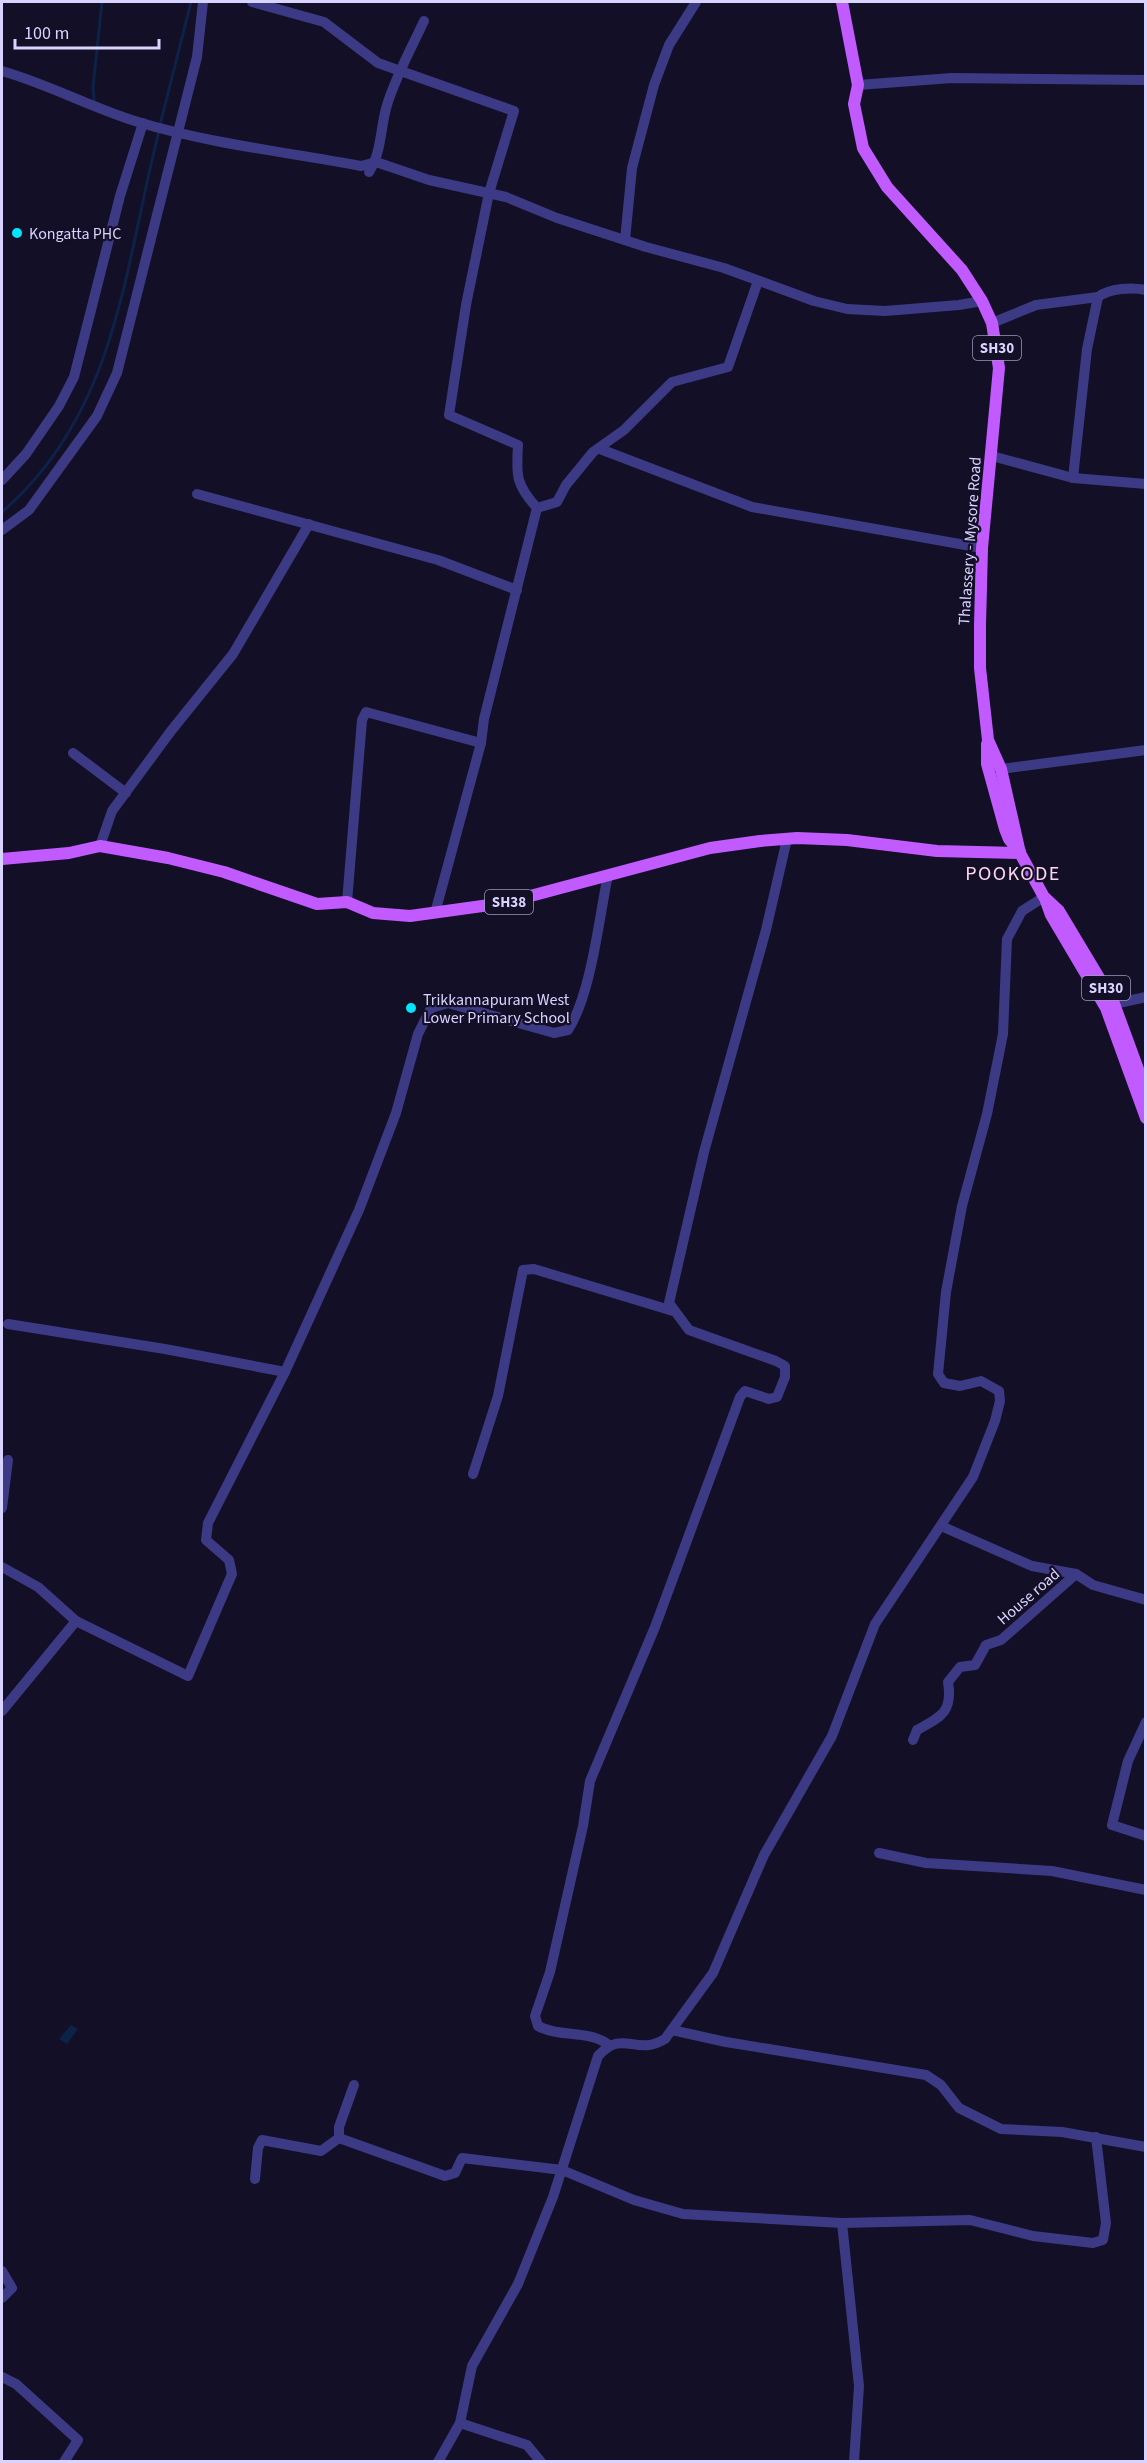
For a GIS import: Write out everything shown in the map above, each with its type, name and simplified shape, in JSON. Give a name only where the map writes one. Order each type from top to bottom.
[{"type":"main road","name":"Thalassery - Mysore Road","points":[[842,2],[858,85],[854,104],[863,148],[887,187],[962,270],[982,301],[992,323],[999,368],[982,548],[980,668],[988,740],[1001,769],[1020,852],[1044,897],[1064,918],[1096,969],[1142,1065],[1146,1091]]},
{"type":"main road","points":[[988,740],[987,764],[994,793],[1009,840],[1020,852]]},
{"type":"main road","name":"SH38","points":[[2,859],[69,853],[100,846],[168,858],[224,872],[317,904],[347,903],[373,913],[410,916],[504,903],[710,848],[787,839],[847,840],[937,851],[1020,852]]},
{"type":"main road","points":[[1044,897],[1051,915],[1106,1008],[1146,1118]]},
{"type":"street","points":[[2,530],[29,510],[97,417],[112,384],[139,292],[172,131],[197,57],[203,2]]},
{"type":"street","points":[[252,2],[324,22],[378,63],[514,111],[489,193],[466,305],[449,415],[518,445],[516,475],[522,492],[537,508]]},
{"type":"street","points":[[625,240],[632,168],[654,85],[669,45],[696,2]]},
{"type":"street","points":[[369,172],[376,162],[387,107],[400,72],[424,21]]},
{"type":"street","points":[[2,71],[143,123],[172,131],[235,145],[362,165],[376,162],[429,180],[489,193],[625,240],[758,280],[814,301],[866,312],[959,306],[982,301]]},
{"type":"street","points":[[858,85],[952,78],[1146,80]]},
{"type":"street","points":[[2,480],[33,444],[59,406],[74,377],[120,196],[143,123]]},
{"type":"street","points":[[537,508],[557,502],[566,485],[585,460],[624,430],[672,382],[728,367],[758,280]]},
{"type":"street","points":[[992,323],[1036,305],[1098,297],[1103,293],[1135,287],[1146,290]]},
{"type":"street","points":[[1072,478],[1087,349],[1098,297]]},
{"type":"street","points":[[600,449],[752,507],[982,548]]},
{"type":"street","points":[[992,456],[1072,478],[1146,484]]},
{"type":"street","points":[[197,494],[438,560],[517,590]]},
{"type":"street","points":[[435,913],[482,743],[484,719],[537,508]]},
{"type":"street","points":[[100,846],[112,811],[233,654],[309,524]]},
{"type":"street","points":[[347,903],[362,720],[366,712],[482,743]]},
{"type":"street","points":[[1001,769],[1146,750]]},
{"type":"street","points":[[73,753],[126,793]]},
{"type":"street","points":[[609,2045],[600,2038],[545,2030],[538,2026],[535,2016],[550,1972],[585,1819],[590,1781],[655,1627],[740,1397],[745,1391],[769,1399],[777,1397],[785,1377],[785,1366],[689,1330],[673,1311],[670,1298],[704,1152],[766,930],[787,839]]},
{"type":"street","points":[[2,1567],[38,1587],[76,1621],[188,1676],[232,1574],[229,1560],[206,1540],[208,1523],[285,1372],[359,1210],[396,1113],[418,1034],[431,1008],[448,1003],[554,1033],[568,1030],[577,1014],[608,875]]},
{"type":"street","points":[[438,2462],[460,2423],[472,2366],[518,2284],[562,2170],[598,2056],[609,2045],[619,2043],[640,2047],[655,2046],[666,2039],[713,1973],[764,1855],[832,1736],[874,1624],[941,1526],[977,1467],[1000,1401],[999,1391],[981,1381],[960,1386],[944,1383],[938,1374],[946,1292],[962,1206],[987,1114],[1003,1034],[1007,939],[1022,911],[1044,897]]},
{"type":"street","points":[[1114,1004],[1146,997]]},
{"type":"street","points":[[473,1474],[498,1396],[523,1270],[534,1269],[673,1311]]},
{"type":"street","points":[[9,1324],[165,1349],[285,1372]]},
{"type":"street","points":[[2,1508],[8,1460]]},
{"type":"street","points":[[941,1526],[1032,1566],[1076,1574]]},
{"type":"street","name":"House road","points":[[914,1740],[917,1730],[943,1716],[950,1697],[948,1682],[960,1667],[975,1665],[986,1645],[1001,1640],[1076,1574],[1093,1585],[1146,1600]]},
{"type":"street","points":[[2,1711],[76,1621]]},
{"type":"street","points":[[1146,1722],[1128,1761],[1112,1825],[1146,1836]]},
{"type":"street","points":[[879,1853],[926,1863],[1052,1871],[1146,1890]]},
{"type":"street","points":[[672,2030],[726,2042],[926,2075],[941,2085],[959,2108],[1001,2129],[1062,2132],[1146,2147]]},
{"type":"street","points":[[339,2138],[339,2127],[354,2085]]},
{"type":"street","points":[[339,2138],[446,2176],[455,2173],[462,2158],[562,2170],[634,2200],[683,2214],[842,2223],[970,2220],[1033,2236],[1093,2243],[1103,2240],[1106,2223],[1096,2137]]},
{"type":"street","points":[[255,2179],[258,2148],[262,2140],[321,2151],[339,2138]]},
{"type":"street","points":[[842,2223],[859,2386],[854,2462]]},
{"type":"street","points":[[2,2271],[12,2288],[2,2298]]},
{"type":"street","points":[[2,2377],[16,2384],[78,2440],[64,2462]]},
{"type":"street","points":[[460,2423],[527,2445],[541,2462]]},
{"type":"water","points":[[71,2025],[78,2029],[67,2044],[59,2039]]},
{"type":"waterway","points":[[94,100],[93,87],[102,2]]},
{"type":"waterway","points":[[160,125],[191,2]]},
{"type":"waterway","points":[[2,512],[40,473],[70,430],[93,384],[124,286],[159,131]]},
{"type":"place","name":"Kongatta PHC","points":[[17,233]]},
{"type":"place","name":"Trikkannapuram West Lower Primary School","points":[[411,1008]]},
{"type":"district","name":"POOKODE","points":[[1013,873]]}]
